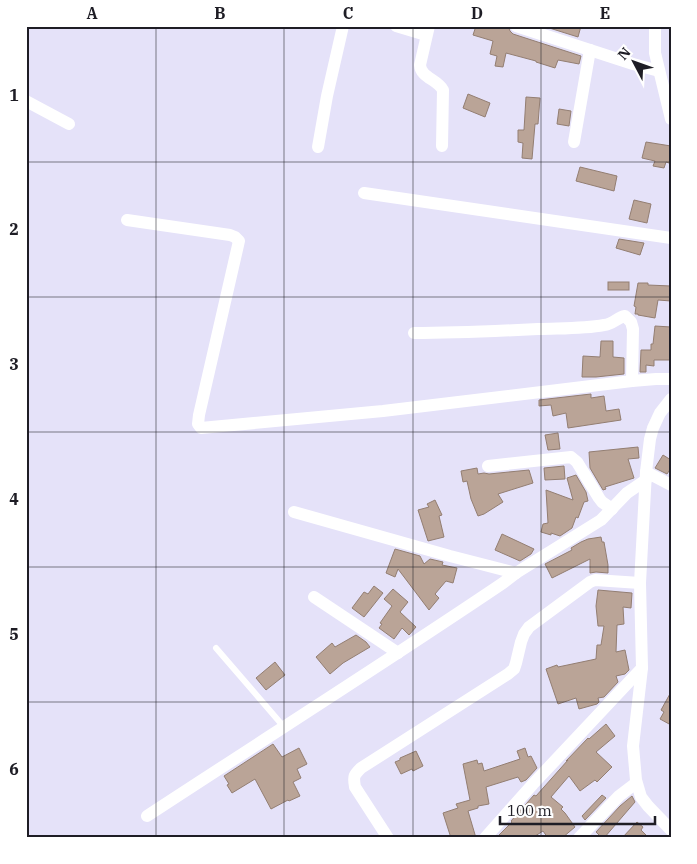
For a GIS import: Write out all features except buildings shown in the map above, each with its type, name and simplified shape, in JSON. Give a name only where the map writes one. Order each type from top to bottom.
[{"type":"street","points":[[318,147],[327,96],[343,26]]},
{"type":"street","points":[[396,26],[428,31],[420,69],[423,74],[439,84],[443,90],[442,146]]},
{"type":"street","points":[[516,26],[659,71]]},
{"type":"street","points":[[655,26],[655,53],[671,119]]},
{"type":"street","points":[[574,142],[590,50]]},
{"type":"street","points":[[26,101],[69,124]]},
{"type":"street","points":[[364,193],[671,238]]},
{"type":"street","points":[[127,220],[230,235],[239,241],[199,415],[198,424],[201,428],[383,412],[632,381],[671,379]]},
{"type":"street","points":[[414,332],[447,333],[585,327],[610,324],[625,316],[631,322],[633,329],[632,381]]},
{"type":"street","points":[[671,399],[660,413],[653,428],[646,476],[640,583],[642,668],[633,746],[636,783],[641,796],[671,830]]},
{"type":"street","points":[[488,466],[571,457],[577,462],[602,502],[612,509]]},
{"type":"street","points":[[646,476],[671,485]]},
{"type":"street","points":[[147,816],[398,653],[516,573],[602,520],[646,476]]},
{"type":"street","points":[[294,512],[516,573]]},
{"type":"street","points":[[388,838],[355,787],[353,779],[355,774],[361,768],[508,674],[514,669],[521,642],[529,627],[590,582],[594,580],[640,583]]},
{"type":"street","points":[[314,597],[398,653]]},
{"type":"street","points":[[486,838],[533,784],[642,668]]},
{"type":"street","points":[[580,838],[619,796],[636,783]]},
{"type":"lane","points":[[216,648],[284,727]]}]
